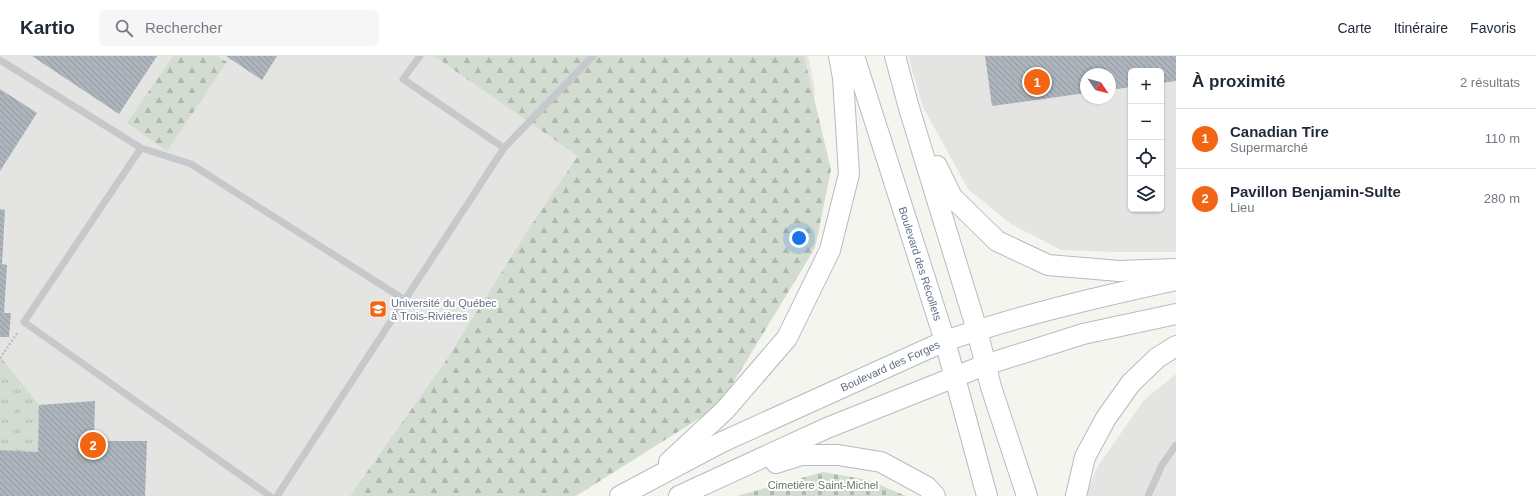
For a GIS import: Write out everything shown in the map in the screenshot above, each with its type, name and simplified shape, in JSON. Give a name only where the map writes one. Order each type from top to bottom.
[{"type":"main road","points":[[649,480],[725,410],[787,338],[830,250],[849,174],[843,78],[839,56]]},
{"type":"main road","name":"Boulevard des Récollets","points":[[854,56],[945,341],[987,496]]},
{"type":"main road","points":[[895,56],[909,108],[977,330],[986,365],[1027,496]]},
{"type":"main road","points":[[909,108],[952,197],[997,241],[1048,265],[1119,271],[1176,269]]},
{"type":"main road","name":"Boulevard des Forges","points":[[620,496],[729,439],[945,341],[977,330],[1083,300],[1176,280]]},
{"type":"main road","points":[[680,496],[827,428],[986,365],[1083,334],[1176,314]]},
{"type":"main road","points":[[1076,496],[1085,457],[1106,418],[1131,383],[1157,358],[1176,346]]},
{"type":"main road","points":[[680,496],[801,455],[838,456],[881,462],[927,487],[935,496]]},
{"type":"lane","points":[[420,56],[403,79],[504,148]]},
{"type":"lane","points":[[277,496],[504,148],[593,56]]},
{"type":"lane","points":[[0,60],[141,148],[191,164],[405,300]]},
{"type":"lane","points":[[141,148],[24,322],[270,496]]},
{"type":"lane","points":[[1148,496],[1157,474],[1167,456],[1176,445]]},
{"type":"path","points":[[0,357],[24,322]]},
{"type":"shaded area","name":"Université du Québec à Trois-Rivières","points":[[0,56],[808,56],[815,90],[804,190],[553,496],[0,496]]},
{"type":"shaded area","points":[[908,56],[1176,56],[1176,252],[1061,250],[1011,224],[968,189],[923,107]]},
{"type":"shaded area","points":[[1176,374],[1176,496],[1085,496],[1098,466],[1144,400]]},
{"type":"green space","points":[[173,56],[217,56],[227,62],[167,151],[127,123]]},
{"type":"green space","points":[[434,56],[804,56],[831,170],[815,248],[719,406],[576,496],[350,496],[445,362],[530,227],[578,156]]},
{"type":"green space","points":[[0,356],[39,405],[38,452],[0,450]]},
{"type":"green space","name":"Cimetière Saint-Michel","points":[[823,472],[868,480],[906,496],[737,496]]},
{"type":"building","points":[[32,56],[157,56],[119,114]]},
{"type":"building","points":[[226,56],[277,56],[262,80]]},
{"type":"building","points":[[985,56],[1176,56],[1176,81],[1164,83],[1164,68],[1128,68],[1128,87],[1116,89],[1116,68],[1080,68],[1080,94],[992,106]]},
{"type":"building","points":[[0,89],[37,113],[0,171]]},
{"type":"building","points":[[0,209],[5,210],[2,264],[7,265],[4,313],[11,313],[9,337],[0,337]]},
{"type":"building","points":[[95,401],[94,441],[147,441],[145,496],[0,496],[0,450],[38,452],[39,405]]},
{"type":"place","name":"Canadian Tire","points":[[1037,82]]},
{"type":"place","name":"Université du Québec à Trois-Rivières","points":[[378,309]]},
{"type":"place","name":"Pavillon Benjamin-Sulte","points":[[93,445]]}]
